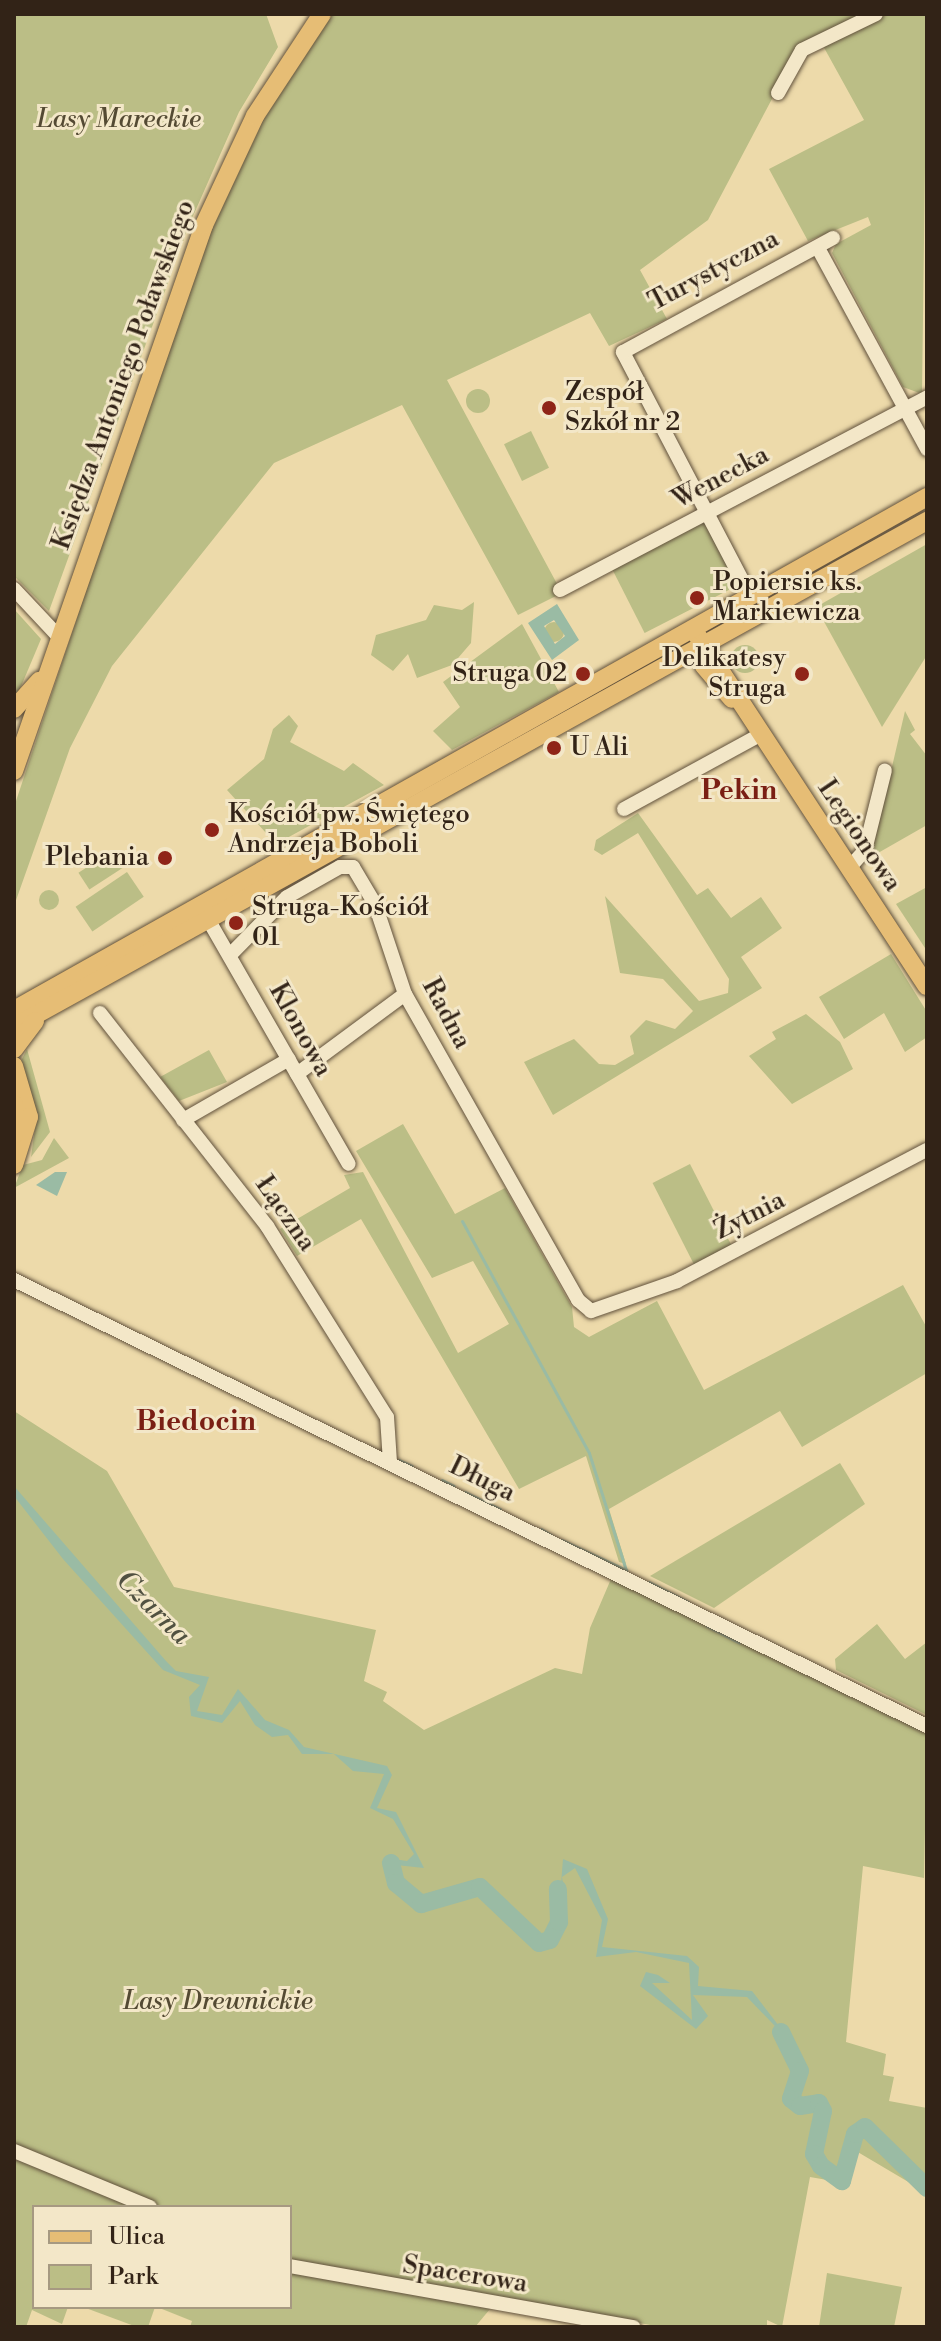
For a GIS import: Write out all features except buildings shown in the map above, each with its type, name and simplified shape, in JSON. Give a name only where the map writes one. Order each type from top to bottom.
[{"type":"main road","name":"Księdza Antoniego Poławskiego","points":[[14,771],[16,746],[51,662],[222,181],[322,14]]},
{"type":"main road","points":[[14,1027],[209,921],[927,497]]},
{"type":"main road","points":[[14,1010],[696,634],[927,521]]},
{"type":"main road","name":"Legionowa","points":[[696,634],[704,666],[747,715],[758,736],[927,986]]},
{"type":"main road","points":[[14,709],[51,662]]},
{"type":"main road","points":[[14,1049],[56,1004]]},
{"type":"main road","points":[[14,1165],[29,1124],[16,1072]]},
{"type":"main road","points":[[14,1104],[14,1135]]},
{"type":"street","points":[[778,93],[802,50],[876,14]]},
{"type":"street","name":"Turystyczna","points":[[705,513],[622,356],[665,324],[833,238]]},
{"type":"street","points":[[818,248],[927,449]]},
{"type":"street","name":"Wenecka","points":[[560,590],[927,397]]},
{"type":"street","points":[[705,513],[741,578]]},
{"type":"street","points":[[14,589],[59,637]]},
{"type":"street","points":[[624,809],[758,736]]},
{"type":"street","points":[[849,868],[865,850],[885,770]]},
{"type":"street","name":"Radna","points":[[230,955],[287,897],[348,864],[375,904],[405,994],[578,1300],[591,1311]]},
{"type":"street","name":"Klonowa","points":[[209,921],[349,1164]]},
{"type":"street","points":[[297,1074],[405,994]]},
{"type":"street","name":"Łączna","points":[[100,1013],[267,1226],[377,1400],[393,1432],[390,1462]]},
{"type":"street","points":[[183,1120],[289,1059]]},
{"type":"street","name":"Żytnia","points":[[591,1311],[677,1281],[927,1150]]},
{"type":"street","name":"Długa","points":[[14,1280],[927,1726]]},
{"type":"street","points":[[14,2151],[145,2205]]},
{"type":"street","name":"Spacerowa","points":[[292,2266],[634,2327]]},
{"type":"green space","name":"Lasy Mareckie","points":[[14,14],[266,14],[278,47],[239,112],[189,225],[49,611],[14,576]]},
{"type":"green space","points":[[332,14],[863,14],[800,46],[708,220],[640,270],[667,319],[609,346],[590,313],[447,380],[562,593],[518,615],[402,405],[274,463],[112,666],[70,748],[14,906],[14,807],[193,270],[244,152],[289,71]]},
{"type":"green space","points":[[882,14],[927,14],[922,394],[903,387],[832,253],[836,244],[871,225],[868,217],[808,241],[769,169],[864,120],[822,44]]},
{"type":"green space","points":[[478,389],[489,396],[490,401],[483,412],[478,413],[467,406],[466,401],[473,390]]},
{"type":"green space","points":[[531,431],[549,468],[522,481],[504,444]]},
{"type":"green space","points":[[705,518],[739,585],[645,633],[611,566]]},
{"type":"green space","points":[[927,544],[927,655],[882,727],[816,607]]},
{"type":"green space","points":[[474,602],[471,643],[452,665],[417,678],[408,654],[393,671],[371,655],[376,635],[426,620],[434,605],[462,610]]},
{"type":"green space","points":[[14,609],[41,639],[14,703]]},
{"type":"green space","points":[[554,622],[561,625],[564,632],[561,639],[554,642],[547,639],[544,632],[547,625]]},
{"type":"green space","points":[[522,624],[559,692],[452,750],[433,731],[460,707],[443,682]]},
{"type":"green space","points":[[745,645],[755,649],[759,659],[755,669],[745,673],[735,669],[731,659],[735,649]]},
{"type":"green space","points":[[905,711],[915,730],[910,734],[927,756],[927,825],[871,857]]},
{"type":"green space","points":[[289,715],[298,726],[290,742],[344,771],[353,763],[384,785],[276,844],[227,790],[264,759],[273,729]]},
{"type":"green space","points":[[638,813],[697,895],[708,888],[731,918],[761,897],[782,928],[741,957],[762,988],[553,1115],[524,1062],[574,1039],[599,1064],[615,1065],[634,1054],[630,1036],[646,1020],[675,1029],[693,1011],[663,979],[620,973],[605,896],[699,1001],[728,993],[729,979],[638,833],[602,855],[594,850],[596,840]]},
{"type":"green space","points":[[112,851],[123,868],[89,890],[78,873]]},
{"type":"green space","points":[[127,872],[144,897],[92,932],[76,907]]},
{"type":"green space","points":[[927,887],[927,951],[896,904]]},
{"type":"green space","points":[[45,890],[53,890],[59,900],[53,910],[45,910],[39,904],[39,896]]},
{"type":"green space","points":[[891,954],[927,1012],[927,1037],[905,1052],[884,1013],[844,1039],[819,997]]},
{"type":"green space","points":[[806,1014],[840,1042],[853,1069],[792,1104],[749,1056],[776,1039],[772,1032]]},
{"type":"green space","points":[[27,1049],[50,1132],[31,1157],[37,1114],[21,1061]]},
{"type":"green space","points":[[209,1050],[227,1082],[179,1101],[160,1077]]},
{"type":"green space","points":[[403,1124],[455,1214],[505,1188],[572,1307],[574,1327],[589,1337],[657,1301],[704,1390],[903,1285],[927,1328],[927,1373],[802,1447],[780,1411],[609,1509],[626,1564],[619,1562],[586,1456],[519,1489],[361,1219],[297,1256],[280,1229],[350,1188],[344,1175],[363,1172],[458,1353],[509,1324],[473,1261],[432,1278],[356,1151]]},
{"type":"green space","points":[[54,1138],[69,1158],[14,1188],[23,1165],[42,1160]]},
{"type":"green space","points":[[690,1164],[732,1247],[695,1266],[653,1183]]},
{"type":"green space","name":"Lasy Drewnickie","points":[[14,1411],[107,1471],[174,1587],[376,1630],[364,1681],[387,1692],[383,1701],[424,1730],[555,1668],[582,1674],[590,1628],[611,1579],[927,1734],[924,1878],[863,1866],[846,2042],[886,2054],[883,2075],[894,2077],[889,2101],[927,2108],[927,2193],[856,2151],[850,2184],[810,2177],[782,2327],[767,2320],[767,2327],[661,2327],[500,2297],[475,2327],[190,2327],[192,2321],[162,2309],[292,2309],[292,2205],[32,2205],[32,2309],[67,2309],[62,2324],[32,2310],[26,2327],[14,2327]]},
{"type":"green space","points":[[840,1463],[865,1504],[714,1608],[650,1576]]},
{"type":"green space","points":[[877,1624],[905,1659],[927,1642],[927,1715],[836,1670],[835,1659]]},
{"type":"green space","points":[[827,2273],[902,2287],[894,2327],[819,2327]]},
{"type":"green space","points":[[88,2309],[154,2309],[148,2327],[137,2327]]},
{"type":"shaded area","points":[[557,604],[579,640],[552,660],[528,623]],"holes":[[[554,620],[565,636],[555,644],[544,626]]]},
{"type":"shaded area","points":[[55,1172],[67,1172],[57,1196],[36,1185]]},
{"type":"shaded area","points":[[14,1486],[176,1671],[209,1677],[197,1711],[222,1715],[238,1689],[265,1720],[289,1730],[304,1747],[387,1766],[392,1775],[377,1808],[396,1812],[424,1868],[396,1865],[401,1881],[392,1885],[387,1858],[407,1861],[414,1854],[393,1819],[370,1808],[384,1774],[353,1771],[334,1754],[302,1754],[288,1735],[272,1737],[255,1725],[240,1701],[222,1723],[191,1716],[189,1697],[200,1685],[163,1670],[63,1559],[14,1496]]},
{"type":"shaded area","points":[[563,1859],[587,1869],[608,1919],[602,1947],[687,1956],[699,1967],[698,1986],[752,1991],[796,2048],[747,1997],[693,1995],[708,2016],[696,2029],[640,1986],[646,1972],[658,1975],[670,1983],[652,1983],[692,2020],[689,1963],[636,1952],[596,1957],[602,1920],[575,1868],[562,1877],[566,1901],[559,1909]]},
{"type":"waterway","points":[[462,1221],[589,1453],[626,1570]]},
{"type":"waterway","points":[[399,1460],[412,1466]]},
{"type":"waterway","points":[[442,1480],[454,1486]]},
{"type":"waterway","points":[[465,1492],[500,1509]]},
{"type":"waterway","points":[[541,1529],[551,1535]]},
{"type":"waterway","points":[[562,1540],[626,1570]]},
{"type":"waterway","points":[[649,1582],[688,1602]]},
{"type":"waterway","points":[[707,1626],[739,1642]]},
{"type":"waterway","name":"Czarna","points":[[391,1863],[396,1883],[421,1904],[480,1887],[539,1943],[550,1940],[559,1922],[558,1889]]},
{"type":"waterway","name":"Czarna","points":[[781,2032],[800,2071],[791,2099],[800,2106],[819,2103],[823,2111],[814,2154],[821,2166],[842,2181],[855,2134],[865,2127],[927,2188]]},
{"type":"place","name":"Zespół Szkół nr 2","points":[[549,408]]},
{"type":"place","name":"Popiersie ks. Markiewicza","points":[[697,598]]},
{"type":"place","name":"Struga 02","points":[[583,674]]},
{"type":"place","name":"Delikatesy Struga","points":[[802,674]]},
{"type":"place","name":"U Ali","points":[[554,748]]},
{"type":"place","name":"Kościół pw. Świętego Andrzeja Boboli","points":[[212,830]]},
{"type":"place","name":"Plebania","points":[[165,858]]},
{"type":"place","name":"Struga-Kościół 01","points":[[236,923]]},
{"type":"district","name":"Pekin","points":[[739,791]]},
{"type":"district","name":"Biedocin","points":[[196,1422]]}]
